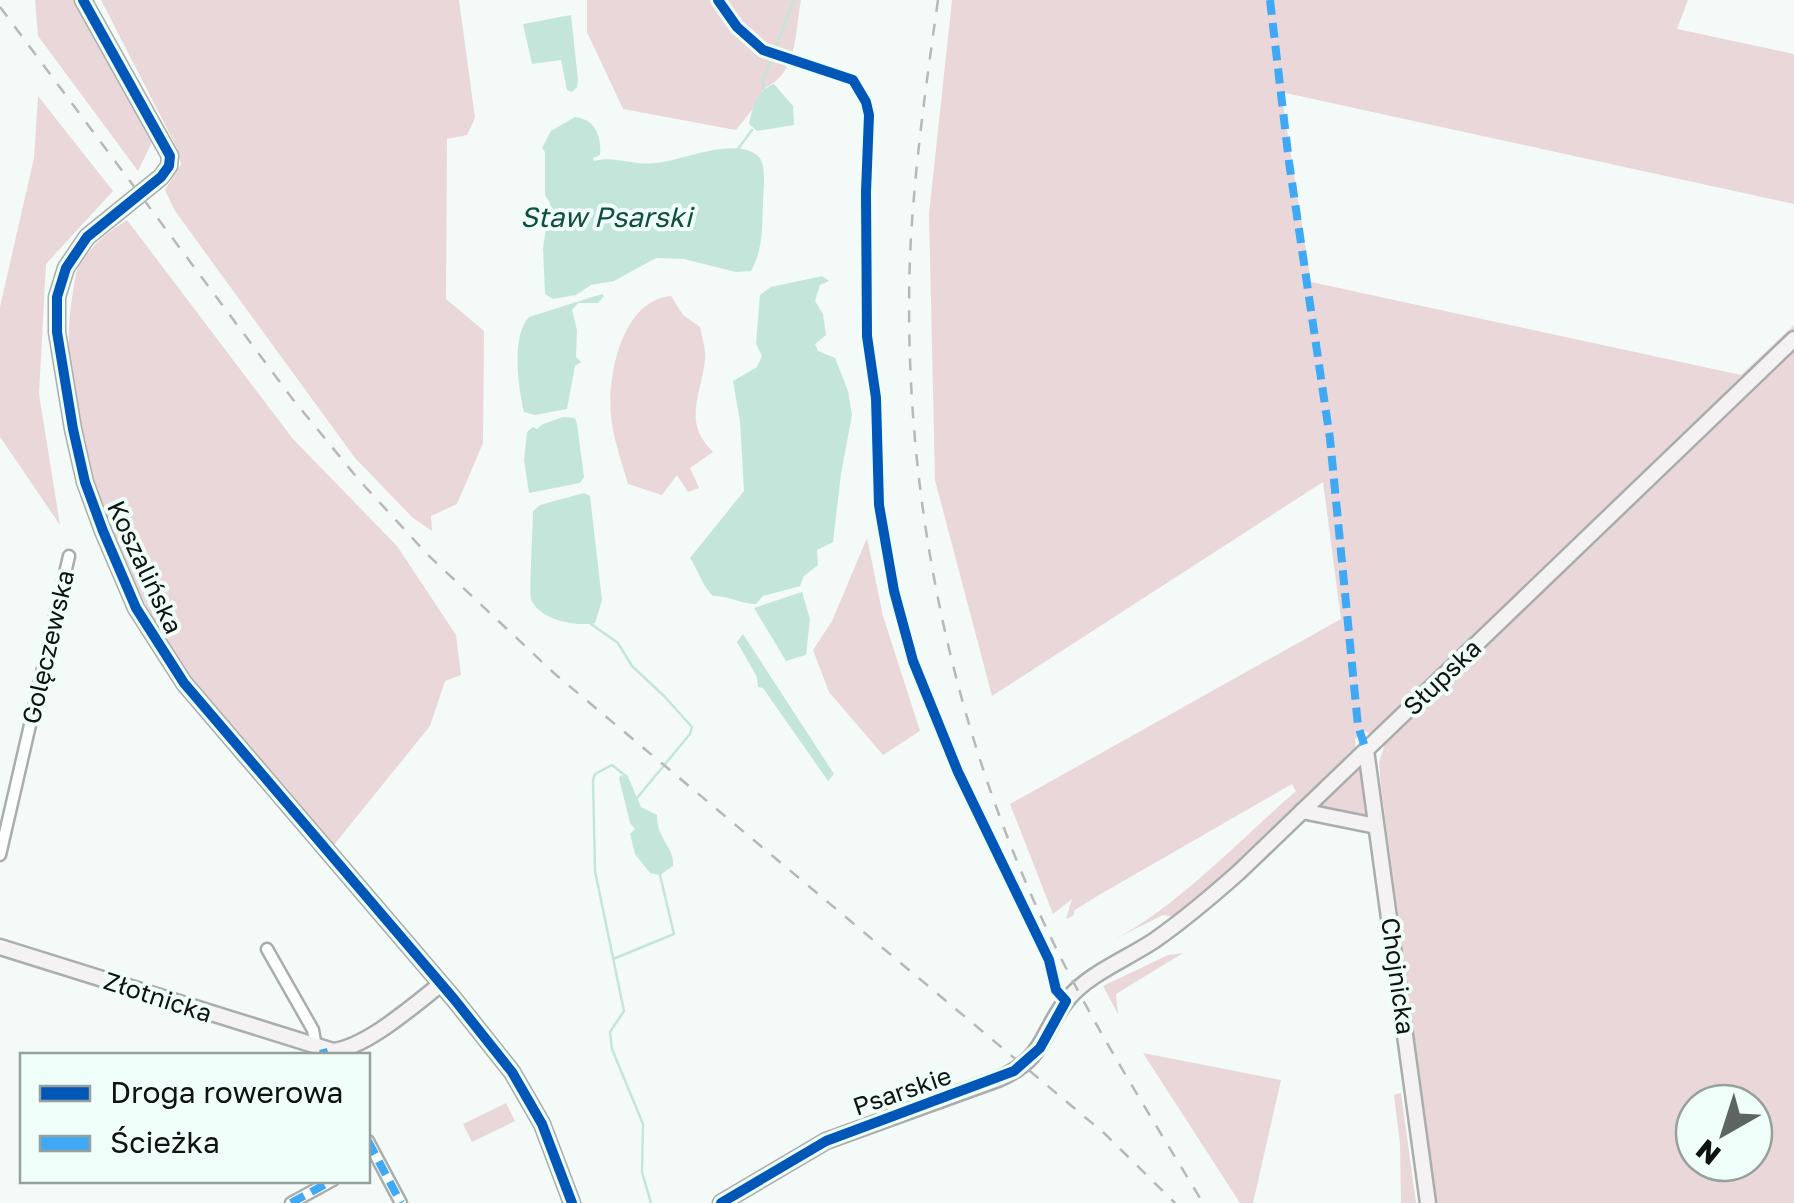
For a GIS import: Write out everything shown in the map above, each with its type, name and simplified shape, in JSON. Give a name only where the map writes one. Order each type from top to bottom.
[{"type":"street","name":"Koszalińska","points":[[83,0],[170,156],[162,178],[87,237],[59,288],[59,351],[78,456],[94,508],[136,608],[184,683],[483,1034],[527,1094],[572,1203]]},
{"type":"street","name":"Słupska","points":[[1072,994],[1179,923],[1302,811],[1794,339]]},
{"type":"street","name":"Golęczewska","points":[[0,855],[69,556]]},
{"type":"street","name":"Chojnicka","points":[[1366,750],[1428,1203]]},
{"type":"street","points":[[1302,811],[1376,826]]},
{"type":"street","name":"Złotnicka","points":[[0,947],[321,1051]]},
{"type":"street","points":[[267,950],[321,1051],[356,1045],[441,984]]},
{"type":"street","name":"Psarskie","points":[[720,1203],[826,1141],[1014,1071],[1040,1048],[1072,994]]},
{"type":"street","points":[[372,1159],[401,1203]]},
{"type":"street","points":[[292,1203],[327,1183]]},
{"type":"shaded area","points":[[35,0],[74,0],[154,138],[138,171],[38,36]]},
{"type":"shaded area","points":[[101,0],[459,0],[475,118],[467,135],[447,139],[446,299],[484,331],[483,443],[457,504],[431,516],[432,531],[413,518],[355,458],[175,211],[165,190],[181,164],[177,148]]},
{"type":"shaded area","points":[[587,0],[801,0],[789,62],[775,82],[764,88],[736,130],[623,109],[587,32]]},
{"type":"shaded area","points":[[952,0],[1688,0],[1677,29],[1794,54],[1794,204],[1281,92],[1311,282],[1741,375],[1794,325],[1794,1203],[1437,1203],[1381,787],[1379,762],[1384,747],[1366,731],[1355,739],[1356,754],[1220,884],[1176,917],[1163,915],[1115,939],[1162,909],[1208,871],[1296,791],[1292,784],[1099,895],[1075,910],[1073,916],[1066,919],[1072,899],[1053,914],[1010,804],[1341,619],[1323,482],[992,696],[935,480],[929,214]]},
{"type":"shaded area","points":[[38,96],[113,191],[46,264],[39,394],[60,525],[0,437],[0,307],[34,158]]},
{"type":"shaded area","points":[[127,220],[293,439],[397,546],[456,635],[461,675],[445,681],[430,726],[333,846],[190,678],[130,573],[94,482],[72,387],[72,298],[82,261],[99,241]]},
{"type":"shaded area","points":[[671,296],[683,315],[700,327],[705,360],[696,419],[698,430],[713,452],[690,468],[699,488],[688,492],[677,475],[662,495],[628,484],[614,433],[610,400],[615,362],[629,325],[654,301]]},
{"type":"shaded area","points":[[867,538],[883,616],[920,731],[883,755],[829,692],[813,650],[832,621]]},
{"type":"shaded area","points":[[1356,768],[1364,775],[1367,819],[1319,809],[1318,805]]},
{"type":"shaded area","points":[[1183,953],[1116,994],[1118,1014],[1103,986],[1168,955]]},
{"type":"shaded area","points":[[1143,1053],[1281,1080],[1253,1203],[1240,1203]]},
{"type":"shaded area","points":[[1401,1093],[1416,1203],[1401,1203],[1394,1095]]},
{"type":"shaded area","points":[[506,1103],[515,1121],[472,1142],[463,1124]]},
{"type":"water","points":[[571,15],[578,80],[572,92],[567,90],[561,60],[532,64],[523,24]]},
{"type":"water","points":[[774,84],[793,106],[794,125],[757,131],[749,124],[754,105],[759,95]]},
{"type":"water","name":"Staw Psarski","points":[[575,117],[588,121],[598,135],[600,155],[594,161],[655,163],[737,148],[759,157],[764,173],[762,230],[751,271],[736,272],[684,259],[656,258],[614,281],[591,285],[576,295],[553,299],[545,294],[543,248],[550,203],[545,195],[542,148],[551,131]]},
{"type":"water","points":[[822,276],[829,281],[820,285],[815,301],[823,314],[826,335],[815,344],[818,351],[835,358],[848,391],[852,415],[833,542],[817,550],[818,565],[804,576],[800,586],[763,596],[756,604],[713,596],[690,558],[744,491],[733,381],[757,367],[762,356],[756,344],[760,295],[771,287]]},
{"type":"water","points":[[602,294],[598,303],[578,303],[572,310],[577,330],[576,357],[581,362],[575,366],[567,409],[535,415],[524,412],[518,362],[523,326],[529,317]]},
{"type":"water","points":[[563,417],[575,418],[584,477],[580,483],[529,493],[524,460],[527,432]]},
{"type":"water","points":[[584,493],[590,496],[602,600],[595,623],[578,624],[550,617],[531,599],[533,511],[540,505]]},
{"type":"water","points":[[802,592],[810,619],[806,655],[786,661],[754,608]]},
{"type":"water","points":[[743,634],[834,774],[828,781],[763,688],[758,687],[757,677],[737,642]]},
{"type":"water","points":[[621,775],[629,779],[641,807],[657,815],[673,859],[673,866],[660,875],[650,873],[635,854],[630,834],[635,829],[630,823]]},
{"type":"waterway","points":[[774,52],[794,0]]},
{"type":"waterway","points":[[764,89],[763,80],[771,60]]},
{"type":"waterway","points":[[738,149],[752,130]]},
{"type":"waterway","points":[[591,624],[618,643],[632,666],[692,727],[637,798]]},
{"type":"waterway","points":[[627,777],[612,765],[595,774],[595,871],[624,1011],[610,1032],[612,1049],[643,1124],[642,1172],[651,1203]]},
{"type":"waterway","points":[[613,959],[674,934],[660,875]]},
{"type":"railway","points":[[938,0],[914,192],[909,341],[923,511],[937,595],[980,760],[1042,919],[1098,1028],[1203,1203]]},
{"type":"railway","points":[[0,7],[291,397],[428,555],[555,674],[1104,1133],[1175,1203]]},
{"type":"marked path","points":[[1270,0],[1289,162],[1330,439],[1358,726],[1366,750]]},
{"type":"marked path","points":[[323,1049],[324,1053]]},
{"type":"marked path","points":[[370,1145],[401,1203]]},
{"type":"marked path","points":[[291,1203],[328,1183]]},
{"type":"cycle path","points":[[83,0],[170,156],[169,166],[161,177],[87,237],[66,268],[57,297],[57,332],[73,429],[85,482],[103,531],[136,608],[184,683],[512,1072],[542,1124],[572,1203]]},
{"type":"cycle path","points":[[718,0],[737,27],[763,50],[853,80],[866,102],[867,336],[876,398],[879,505],[894,591],[913,661],[958,772],[1049,960],[1056,990],[1066,1001],[1040,1048],[1014,1071],[826,1141],[721,1203]]}]
